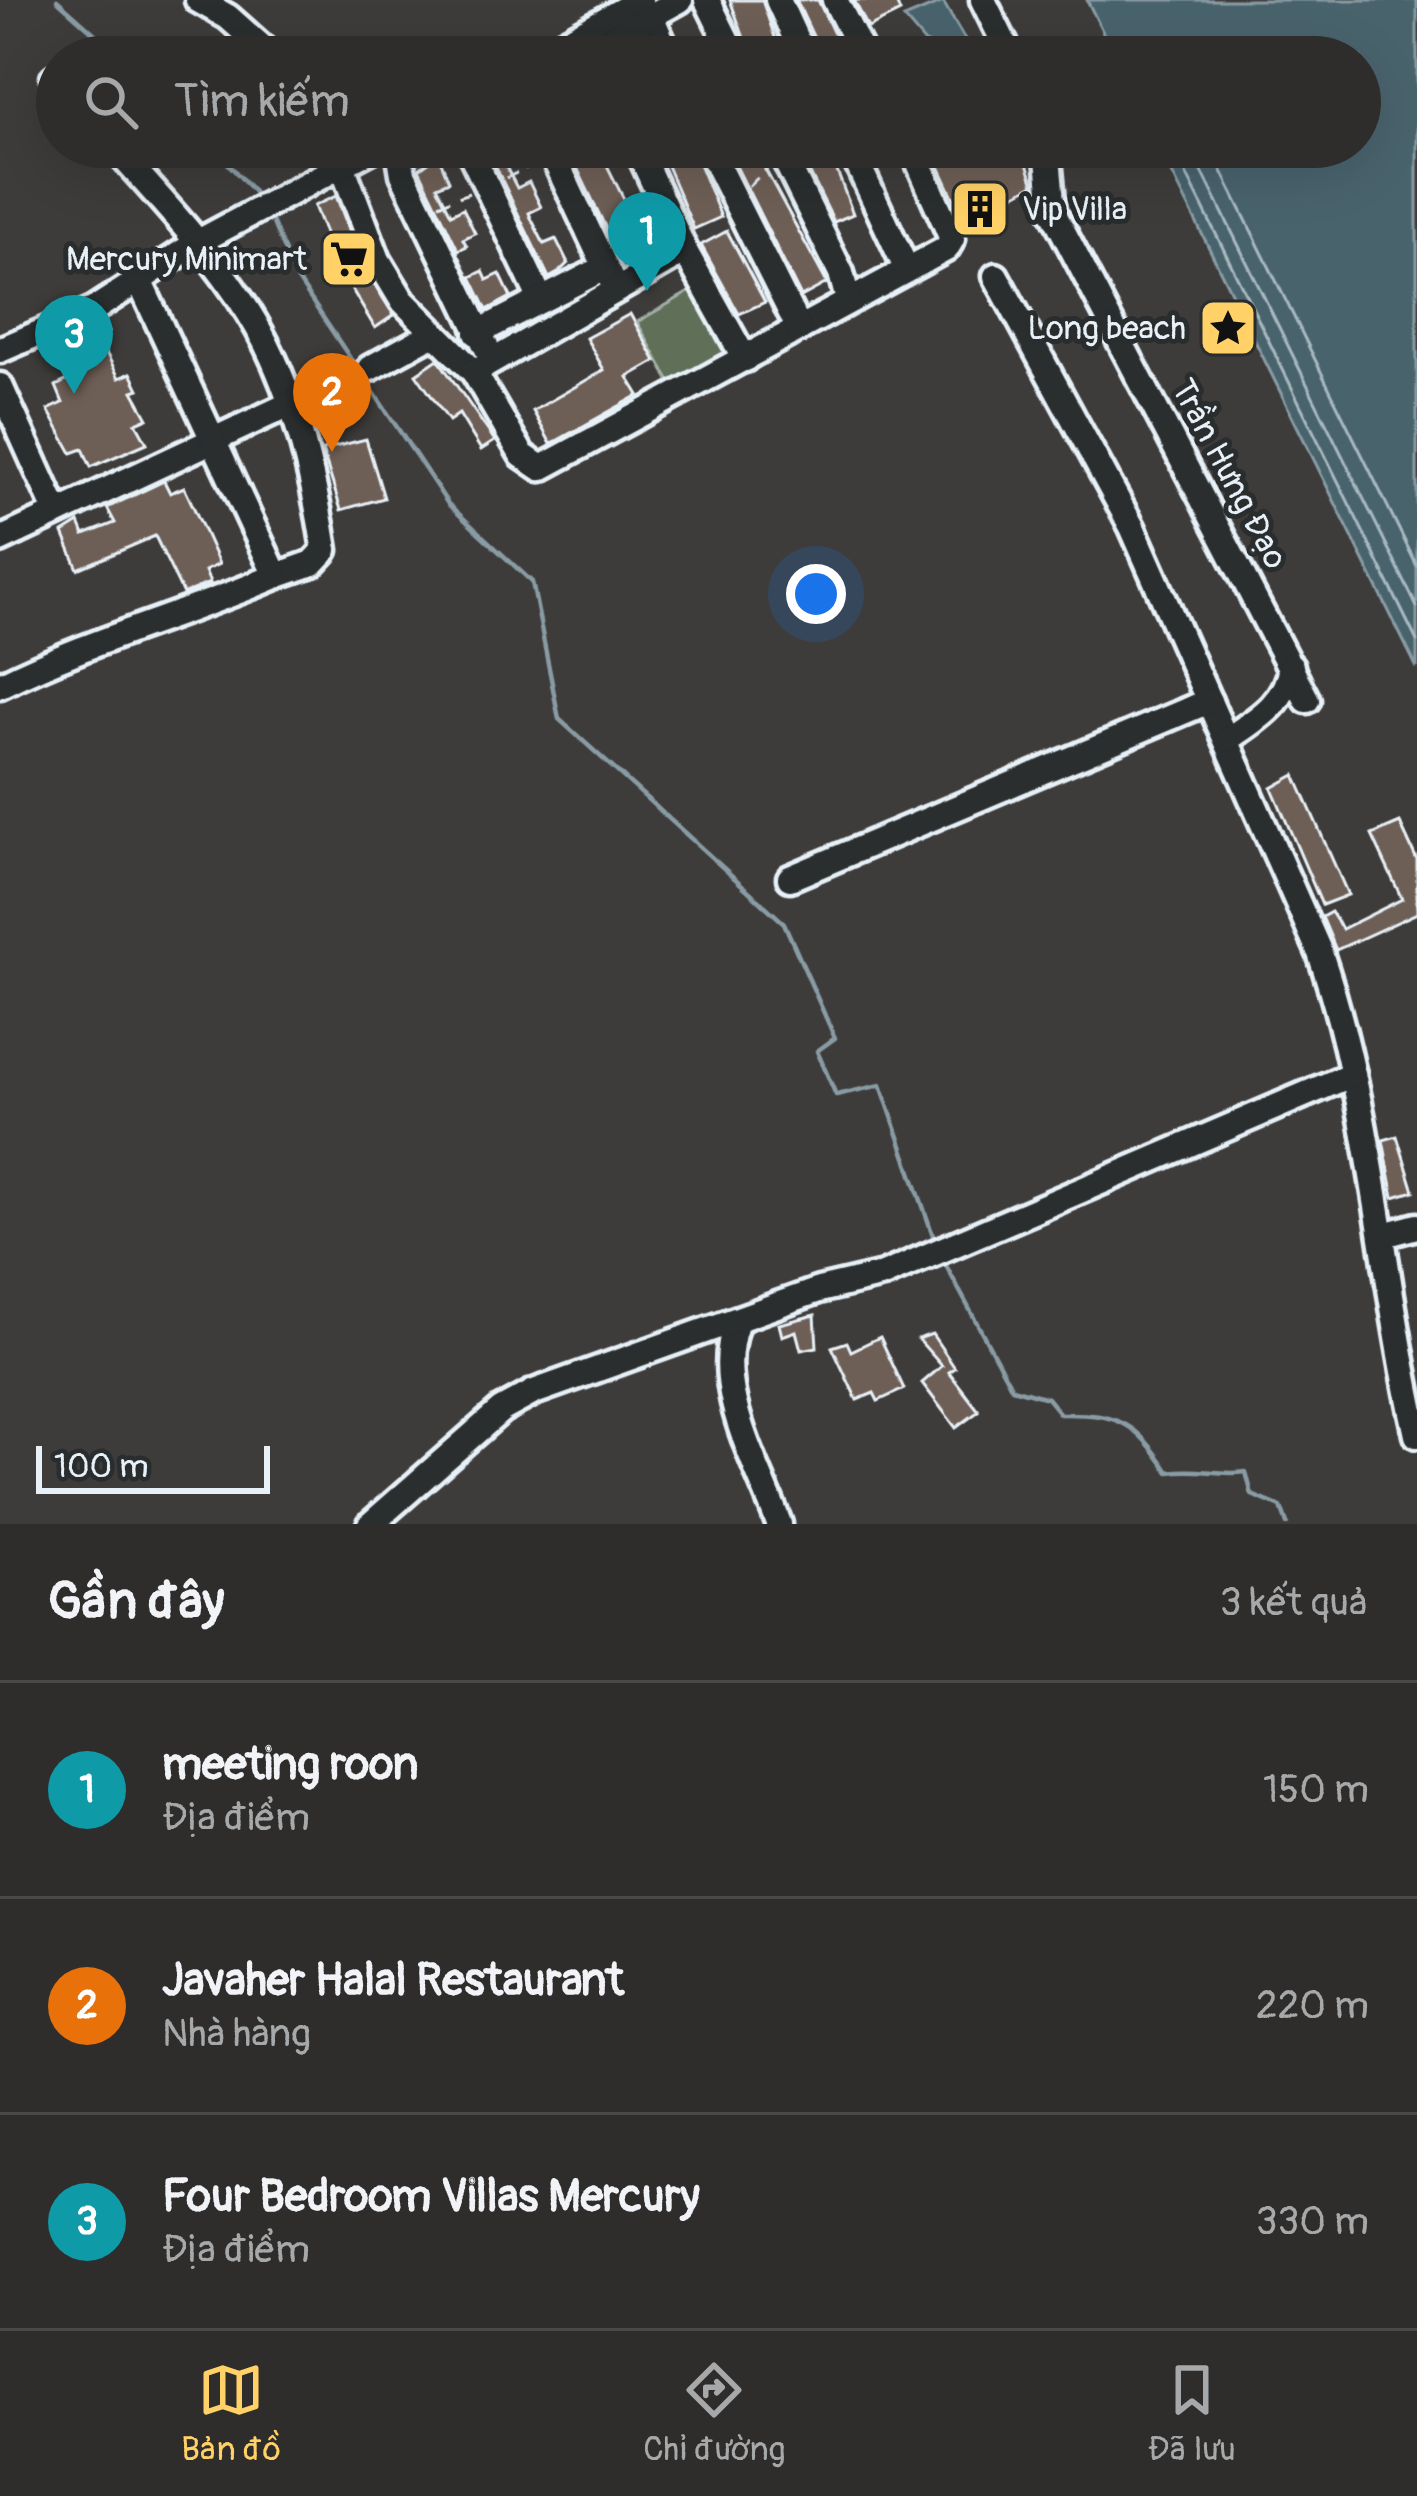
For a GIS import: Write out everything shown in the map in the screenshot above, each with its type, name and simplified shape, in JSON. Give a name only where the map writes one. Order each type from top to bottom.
[{"type":"street","points":[[198,0],[249,36]]},
{"type":"street","points":[[584,36],[645,8],[680,0]]},
{"type":"street","points":[[707,0],[725,36]]},
{"type":"street","points":[[778,0],[794,36]]},
{"type":"street","points":[[836,0],[854,36]]},
{"type":"street","points":[[983,0],[1001,36]]},
{"type":"street","points":[[612,36],[645,8]]},
{"type":"street","points":[[645,8],[658,36]]},
{"type":"street","points":[[0,685],[93,642],[202,608],[313,563],[325,550],[289,405],[250,314],[198,242],[133,168]]},
{"type":"street","points":[[0,350],[93,310],[198,242],[299,189],[324,168]]},
{"type":"street","points":[[344,168],[378,260],[402,300],[434,333],[483,365]]},
{"type":"street","points":[[402,168],[477,333],[483,365],[522,454],[541,468],[946,249],[952,239],[921,168]]},
{"type":"street","points":[[478,168],[541,300]]},
{"type":"street","points":[[559,168],[609,278]]},
{"type":"street","points":[[647,168],[685,251],[745,359]]},
{"type":"street","points":[[719,168],[799,328]]},
{"type":"street","points":[[789,168],[841,274],[848,300]]},
{"type":"street","points":[[860,168],[906,268]]},
{"type":"street","name":"Trần Hưng Đạo","points":[[1049,168],[1053,212],[1307,700]]},
{"type":"street","points":[[477,333],[541,300],[685,251]]},
{"type":"street","points":[[996,276],[1132,527],[1319,953],[1352,1074],[1384,1234],[1389,1307],[1417,1435]]},
{"type":"street","points":[[0,334],[138,278]]},
{"type":"street","points":[[138,278],[276,576]]},
{"type":"street","points":[[483,365],[609,278]]},
{"type":"street","points":[[0,540],[434,333]]},
{"type":"street","points":[[0,386],[57,513]]},
{"type":"street","points":[[1227,740],[1266,714],[1282,695],[1291,666]]},
{"type":"street","points":[[790,878],[1209,701]]},
{"type":"street","points":[[371,1524],[512,1402],[819,1290],[883,1276],[1352,1074]]},
{"type":"street","points":[[1384,1234],[1417,1226]]},
{"type":"street","points":[[745,1320],[726,1355],[731,1390],[779,1524]]},
{"type":"path","points":[[729,190],[748,188],[767,168]]},
{"type":"green space","points":[[701,285],[734,346],[670,382],[637,322]]},
{"type":"water","points":[[1087,0],[1417,0],[1417,668],[1169,168],[1381,168],[1381,36],[1105,36]]},
{"type":"water","points":[[943,2],[963,36],[919,36],[904,18]]},
{"type":"building","points":[[730,0],[762,0],[774,36],[743,36]]},
{"type":"building","points":[[796,0],[818,0],[835,36],[813,36]]},
{"type":"building","points":[[854,0],[895,0],[900,12],[868,28]]},
{"type":"building","points":[[444,168],[449,181],[437,186],[451,214],[463,208],[475,233],[463,239],[467,246],[458,250],[419,169]]},
{"type":"building","points":[[496,168],[507,168],[517,188],[529,182],[541,207],[529,213],[532,220],[544,244],[556,239],[568,263],[549,278]]},
{"type":"building","points":[[577,168],[608,168],[649,250],[622,262]]},
{"type":"building","points":[[668,168],[701,168],[721,217],[694,229]]},
{"type":"building","points":[[737,168],[764,168],[827,283],[801,297]]},
{"type":"building","points":[[807,168],[836,168],[853,214],[834,222]]},
{"type":"building","points":[[940,168],[1028,168],[1034,184],[999,203],[1004,212],[969,231]]},
{"type":"building","name":"Mercury Minimart","points":[[336,196],[364,268],[394,315],[375,328],[338,266],[314,206]]},
{"type":"building","points":[[727,231],[765,302],[739,314],[701,245]]},
{"type":"building","points":[[483,271],[487,280],[500,274],[511,297],[487,310],[471,277]]},
{"type":"building","points":[[630,314],[656,361],[628,377],[639,395],[551,444],[533,411],[604,370],[586,338]]},
{"type":"building","points":[[104,323],[109,332],[98,337],[119,378],[131,373],[139,389],[133,391],[148,418],[136,423],[147,443],[91,467],[83,449],[72,453],[48,410],[63,403],[56,386],[83,372],[68,339]]},
{"type":"building","points":[[438,359],[495,441],[481,450],[459,414],[449,421],[416,374]]},
{"type":"building","points":[[366,439],[384,498],[341,510],[322,450]]},
{"type":"building","points":[[164,481],[170,493],[184,487],[193,506],[219,564],[205,571],[210,583],[183,594],[155,536],[78,569],[63,533],[79,523],[84,535],[115,523],[107,508]]},
{"type":"building","points":[[1295,775],[1348,895],[1322,905],[1272,788]]},
{"type":"building","points":[[1400,823],[1417,860],[1417,913],[1336,950],[1322,917],[1331,912],[1342,929],[1402,899],[1372,835]]},
{"type":"building","points":[[1397,1136],[1414,1191],[1394,1197],[1383,1140]]},
{"type":"building","points":[[815,1315],[817,1347],[801,1350],[796,1331],[782,1336],[779,1324]]},
{"type":"building","points":[[932,1334],[955,1368],[949,1372],[979,1411],[956,1428],[922,1383],[942,1366],[918,1339]]},
{"type":"building","points":[[880,1337],[904,1389],[878,1401],[874,1393],[857,1400],[832,1347],[847,1342],[851,1351]]},
{"type":"waterway","points":[[57,0],[97,36]]},
{"type":"waterway","points":[[232,168],[262,201]]},
{"type":"waterway","points":[[270,216],[294,274],[356,367]]},
{"type":"waterway","points":[[363,376],[448,504],[532,582],[559,719],[784,923],[835,1038],[817,1051],[836,1095],[881,1085],[936,1244]]},
{"type":"waterway","points":[[943,1260],[1012,1388],[1047,1398],[1060,1414],[1098,1416],[1125,1424],[1169,1472],[1246,1472],[1252,1495],[1281,1507],[1287,1524]]},
{"type":"place","name":"Vip Villa","points":[[980,209]]},
{"type":"place","name":"Mercury Minimart","points":[[349,259]]},
{"type":"place","name":"meeting roon","points":[[647,291]]},
{"type":"place","name":"Long beach","points":[[1228,328]]},
{"type":"place","name":"Four Bedroom Villas Mercury","points":[[74,394]]},
{"type":"place","name":"Javaher Halal Restaurant","points":[[332,452]]}]
